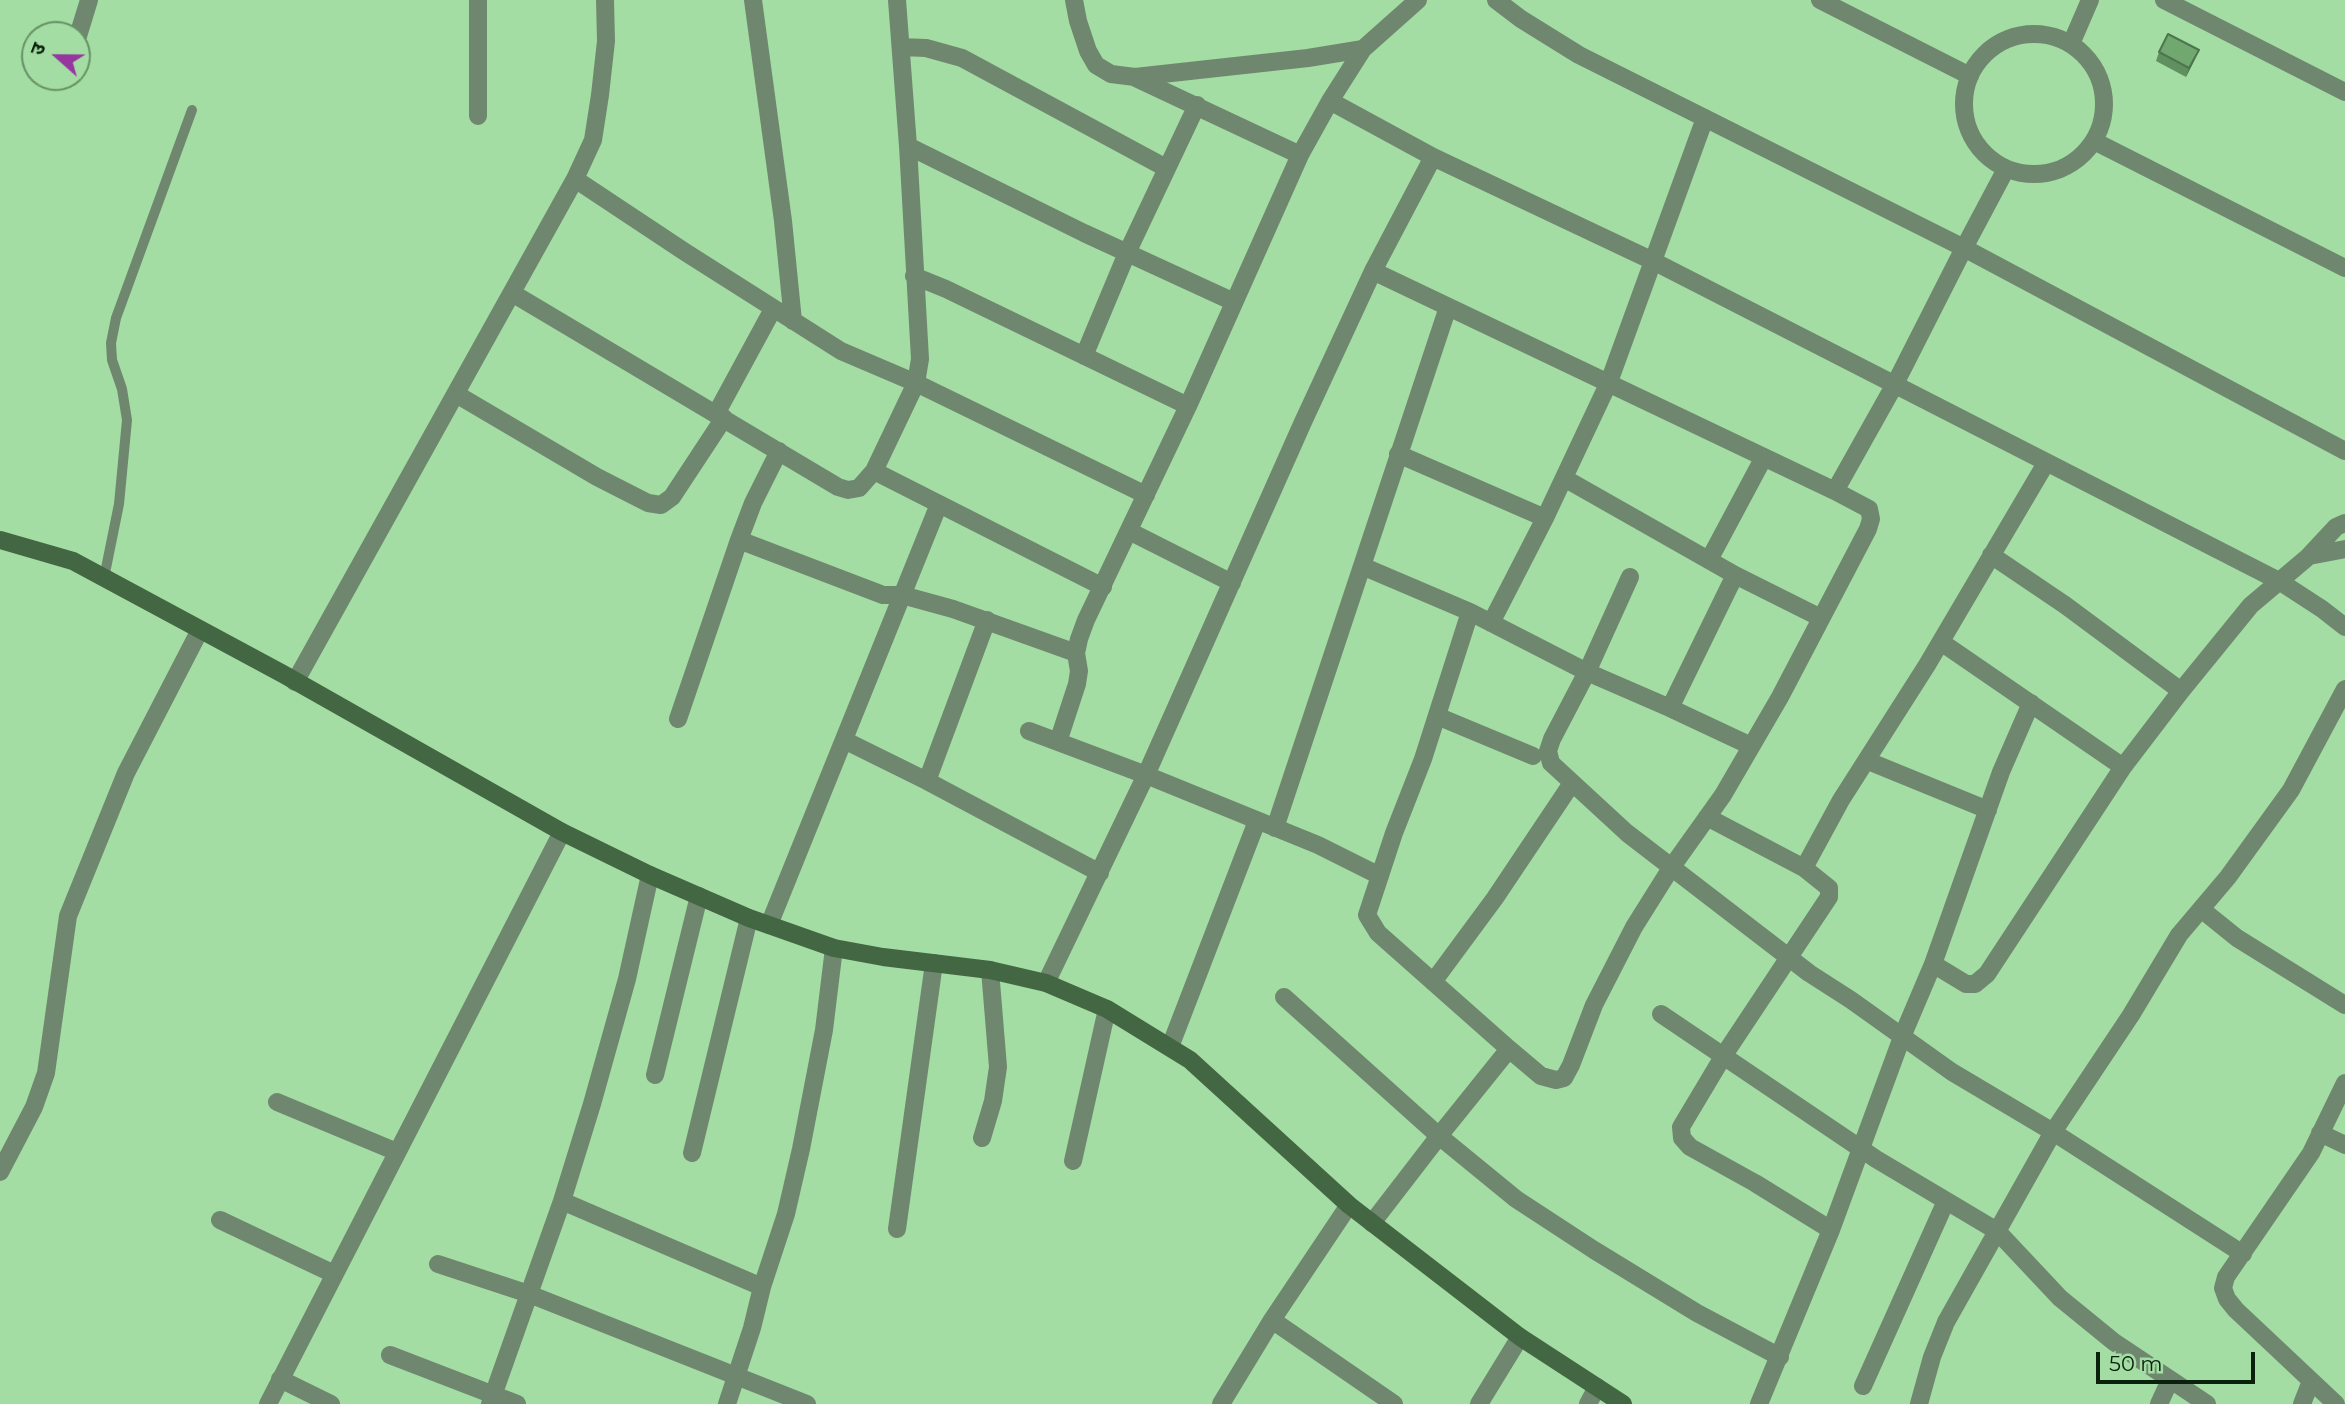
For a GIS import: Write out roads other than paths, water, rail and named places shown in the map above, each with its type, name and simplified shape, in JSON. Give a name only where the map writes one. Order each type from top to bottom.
[{"type":"main road","points":[[0,540],[73,561],[562,832],[650,876],[749,918],[834,948],[990,970],[1046,983],[1107,1009],[1190,1060],[1349,1205],[1520,1337],[1623,1404]]},
{"type":"street","points":[[83,21],[89,0]]},
{"type":"street","points":[[478,0],[478,116]]},
{"type":"street","points":[[295,682],[575,179],[593,141],[606,41],[604,0]]},
{"type":"street","points":[[754,0],[783,221],[793,321]]},
{"type":"street","points":[[512,293],[838,487],[848,490],[859,488],[874,471],[916,383],[920,359],[897,0]]},
{"type":"street","points":[[1074,0],[1088,51],[1096,65],[1111,74],[1135,77],[1308,58],[1363,49]]},
{"type":"street","points":[[1058,742],[1077,684],[1079,671],[1076,653],[1079,639],[1188,406],[1300,155],[1363,49],[1418,0]]},
{"type":"street","points":[[1496,0],[1578,55],[1964,248],[2345,451]]},
{"type":"street","points":[[1820,0],[1970,76]]},
{"type":"street","points":[[2071,44],[2090,0]]},
{"type":"street","points":[[2164,0],[2345,92]]},
{"type":"street","points":[[2025,34],[2049,35],[2071,44],[2088,58],[2099,77],[2104,98],[2103,120],[2094,141],[2081,156],[2064,168],[2045,174],[2025,174],[2006,169],[1987,157],[1973,140],[1966,119],[1964,97],[1970,76],[1983,56],[2002,42],[2025,34]]},
{"type":"street","points":[[901,47],[926,48],[962,58],[1166,168]]},
{"type":"street","points":[[1135,77],[1300,155]]},
{"type":"street","points":[[1330,102],[1433,156],[1653,261],[2279,581],[2345,627]]},
{"type":"street","points":[[1084,356],[1127,253],[1197,105]]},
{"type":"street","points":[[1491,624],[1609,382],[1705,118]]},
{"type":"street","points":[[2094,141],[2345,268]]},
{"type":"street","points":[[908,146],[1234,303]]},
{"type":"street","points":[[1046,983],[1146,775],[1373,271],[1433,156]]},
{"type":"street","points":[[1835,491],[1895,384],[2006,169]]},
{"type":"street","points":[[575,179],[841,351],[916,383],[1146,495]]},
{"type":"street","points":[[1373,271],[1869,509],[1871,519],[1868,529],[1751,746],[1723,795],[1671,868],[1611,970],[1564,1078],[1549,1079],[1541,1076],[1378,933],[1367,915],[1437,716],[1470,612]]},
{"type":"street","points":[[914,276],[1188,406]]},
{"type":"street","points":[[1275,828],[1448,307]]},
{"type":"street","points":[[456,394],[633,497],[661,505],[672,497],[687,477],[773,309]]},
{"type":"street","points":[[678,719],[739,540],[753,503],[779,451]]},
{"type":"street","points":[[1398,454],[1545,518]]},
{"type":"street","points":[[1709,560],[1764,457]]},
{"type":"street","points":[[1804,868],[1841,800],[1941,642],[2046,463]]},
{"type":"street","points":[[874,471],[1103,587]]},
{"type":"street","points":[[1564,478],[1735,575],[1821,618]]},
{"type":"street","points":[[769,925],[939,503]]},
{"type":"street","points":[[1933,964],[1966,984],[1975,984],[1987,974],[2123,767],[2181,691],[2250,605],[2309,556],[2336,527],[2345,523]]},
{"type":"street","points":[[1129,531],[1232,583]]},
{"type":"street","points":[[739,540],[883,595],[902,595],[987,620],[1076,653]]},
{"type":"street","points":[[2309,556],[2345,549]]},
{"type":"street","points":[[1991,555],[2065,605],[2181,691]]},
{"type":"street","points":[[1362,566],[1470,612],[1587,672],[1751,746]]},
{"type":"street","points":[[1670,708],[1735,575]]},
{"type":"street","points":[[1630,577],[1587,672],[1552,739],[1548,751],[1551,763],[1627,833],[1809,974],[1851,1000],[1952,1072],[2053,1132],[2243,1254]]},
{"type":"street","points":[[927,781],[987,620]]},
{"type":"street","points":[[0,1172],[34,1107],[46,1073],[68,916],[126,773],[200,630]]},
{"type":"street","points":[[1941,642],[2123,767]]},
{"type":"street","points":[[1919,1404],[1932,1357],[1946,1322],[2053,1132],[2131,1015],[2179,936],[2228,877],[2291,790],[2345,689]]},
{"type":"street","points":[[1759,1404],[1831,1230],[1902,1037],[1933,964],[2001,772],[2031,703]]},
{"type":"street","points":[[1437,716],[1533,757]]},
{"type":"street","points":[[1029,731],[1318,845],[1380,876]]},
{"type":"street","points":[[845,740],[1100,873]]},
{"type":"street","points":[[1868,761],[1988,810]]},
{"type":"street","points":[[1433,982],[1495,898],[1572,783]]},
{"type":"street","points":[[1707,817],[1804,868],[1829,888],[1829,897],[1724,1055],[1681,1127],[1682,1138],[1690,1147],[1831,1230]]},
{"type":"street","points":[[1170,1047],[1257,821]]},
{"type":"street","points":[[268,1404],[562,832]]},
{"type":"street","points":[[492,1400],[562,1201],[627,979],[650,876]]},
{"type":"street","points":[[655,1074],[699,896]]},
{"type":"street","points":[[2201,909],[2237,938],[2345,1005]]},
{"type":"street","points":[[692,1153],[749,918]]},
{"type":"street","points":[[727,1404],[786,1214],[802,1149],[824,1030],[834,948]]},
{"type":"street","points":[[897,1229],[934,963]]},
{"type":"street","points":[[982,1138],[993,1101],[998,1067],[990,970]]},
{"type":"street","points":[[1284,998],[1439,1136],[1516,1199],[1697,1313],[1780,1357]]},
{"type":"street","points":[[1073,1161],[1107,1009]]},
{"type":"street","points":[[1661,1014],[1862,1148],[1997,1231],[2060,1298],[2114,1342],[2207,1404]]},
{"type":"street","points":[[1373,1223],[1509,1049]]},
{"type":"street","points":[[2336,1404],[2227,1299],[2223,1289],[2226,1277],[2311,1153],[2345,1083]]},
{"type":"street","points":[[277,1102],[397,1152]]},
{"type":"street","points":[[2320,1133],[2345,1145]]},
{"type":"street","points":[[562,1201],[762,1287]]},
{"type":"street","points":[[1863,1386],[1946,1201]]},
{"type":"street","points":[[1221,1404],[1272,1320],[1349,1205]]},
{"type":"street","points":[[220,1220],[334,1275]]},
{"type":"street","points":[[438,1264],[529,1294],[807,1404]]},
{"type":"street","points":[[1272,1320],[1394,1404]]},
{"type":"street","points":[[1479,1404],[1520,1337]]},
{"type":"street","points":[[390,1355],[492,1400],[517,1404]]},
{"type":"street","points":[[280,1379],[331,1404]]},
{"type":"street","points":[[2159,1404],[2170,1380]]},
{"type":"street","points":[[2302,1404],[2311,1381]]},
{"type":"street","points":[[1588,1404],[1597,1387]]},
{"type":"lane","points":[[104,578],[119,504],[127,420],[122,389],[112,360],[111,343],[116,318],[192,110]]}]
